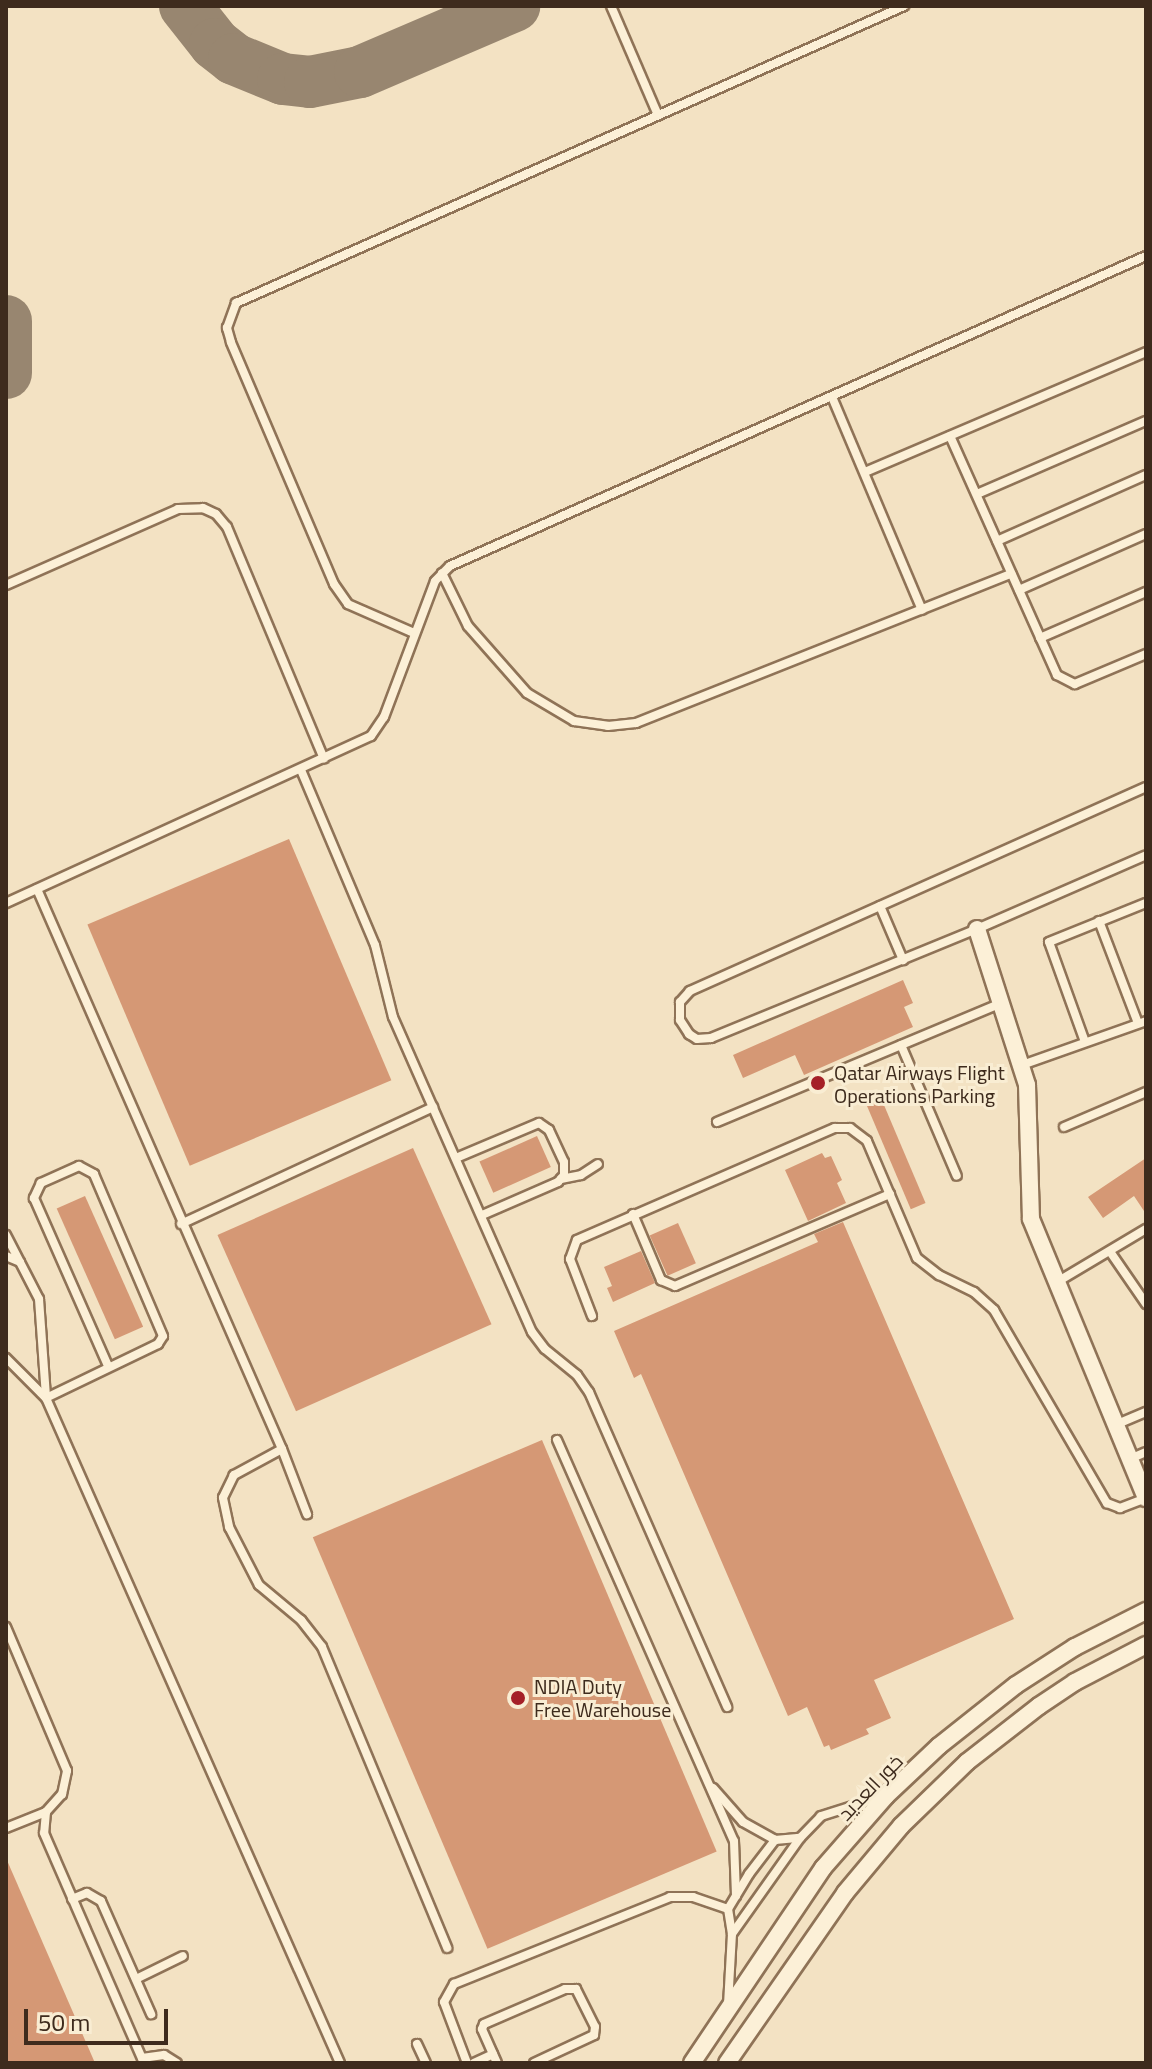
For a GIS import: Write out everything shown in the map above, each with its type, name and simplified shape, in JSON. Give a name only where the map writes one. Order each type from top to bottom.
[{"type":"street","points":[[977,929],[1022,1065],[1029,1101],[1028,1209],[1146,1498]]},
{"type":"street","name":"خور العديد","points":[[692,2063],[823,1868],[886,1796],[939,1746],[1016,1685],[1075,1647],[1146,1611]]},
{"type":"street","points":[[727,2063],[845,1893],[901,1826],[967,1762],[1039,1706],[1075,1682],[1146,1645]]},
{"type":"lane","points":[[611,6],[658,115]]},
{"type":"lane","points":[[414,633],[355,608],[340,595],[231,342],[227,328],[229,314],[236,303],[904,6]]},
{"type":"lane","points":[[6,903],[361,743],[379,727],[414,633],[442,573],[1146,256]]},
{"type":"lane","points":[[865,472],[1146,352]]},
{"type":"lane","points":[[832,397],[922,610]]},
{"type":"lane","points":[[977,494],[1146,421]]},
{"type":"lane","points":[[950,436],[1057,675],[1075,684],[1146,654]]},
{"type":"lane","points":[[997,541],[1146,475]]},
{"type":"lane","points":[[6,585],[178,509],[203,508],[216,514],[227,527],[324,759]]},
{"type":"lane","points":[[1019,590],[1146,534]]},
{"type":"lane","points":[[442,573],[468,626],[527,693],[574,721],[608,726],[636,723],[1011,574]]},
{"type":"lane","points":[[1040,638],[1146,592]]},
{"type":"lane","points":[[301,770],[375,945],[393,1017],[532,1332],[552,1356],[577,1375],[589,1392],[727,1707]]},
{"type":"lane","points":[[1146,787],[690,991],[678,1011],[683,1028],[697,1039],[711,1038],[977,929],[1146,855]]},
{"type":"lane","points":[[37,889],[282,1449],[307,1514]]},
{"type":"lane","points":[[1085,1042],[1048,945],[1053,939],[1146,903]]},
{"type":"lane","points":[[880,906],[903,960]]},
{"type":"lane","points":[[1022,1065],[1142,1022],[1099,921]]},
{"type":"lane","points":[[717,1122],[1003,1003]]},
{"type":"lane","points":[[901,1045],[957,1176]]},
{"type":"lane","points":[[1064,1127],[1146,1092]]},
{"type":"lane","points":[[181,1224],[433,1107]]},
{"type":"lane","points":[[456,1158],[539,1123],[549,1130],[564,1162],[561,1179]]},
{"type":"lane","points":[[592,1316],[570,1259],[571,1249],[582,1237],[842,1127],[857,1131],[867,1141],[917,1258],[939,1275],[974,1292],[994,1310],[1107,1503],[1120,1508],[1146,1498]]},
{"type":"lane","points":[[482,1215],[561,1179],[581,1175],[598,1164]]},
{"type":"lane","points":[[46,1398],[158,1344],[164,1331],[94,1174],[79,1166],[41,1183],[34,1198],[108,1366]]},
{"type":"lane","points":[[633,1214],[661,1280],[675,1286],[890,1194]]},
{"type":"lane","points":[[1057,1282],[1111,1253],[1146,1229]]},
{"type":"lane","points":[[6,1235],[35,1285],[42,1316],[46,1398],[340,2063]]},
{"type":"lane","points":[[1111,1253],[1146,1304]]},
{"type":"lane","points":[[6,1256],[21,1262]]},
{"type":"lane","points":[[6,1358],[46,1398]]},
{"type":"lane","points":[[1115,1425],[1146,1412]]},
{"type":"lane","points":[[557,1440],[734,1841],[736,1896]]},
{"type":"lane","points":[[282,1449],[234,1475],[223,1498],[229,1527],[259,1585],[301,1620],[322,1647],[447,1948]]},
{"type":"lane","points":[[1130,1460],[1146,1452]]},
{"type":"lane","points":[[6,1627],[67,1771],[62,1794],[46,1812],[6,1828]]},
{"type":"lane","points":[[705,1778],[743,1822],[775,1840],[800,1838]]},
{"type":"lane","points":[[732,1934],[800,1838],[821,1816],[886,1796]]},
{"type":"lane","points":[[46,1812],[44,1833],[143,2061],[164,2055],[177,2063]]},
{"type":"lane","points":[[728,2010],[732,1934],[728,1909],[775,1840]]},
{"type":"lane","points":[[72,1899],[87,1893],[101,1901],[151,2014]]},
{"type":"lane","points":[[467,2063],[444,2002],[445,1994],[454,1984],[670,1897],[693,1897],[728,1909]]},
{"type":"lane","points":[[136,1979],[183,1956]]},
{"type":"lane","points":[[474,2063],[495,2058],[482,2029],[484,2024],[565,1989],[576,1989],[595,2027],[594,2035],[534,2063]]},
{"type":"lane","points":[[417,2044],[426,2063]]},
{"type":"building","points":[[289,839],[391,1080],[190,1166],[87,925]]},
{"type":"building","points":[[903,980],[913,1003],[904,1007],[913,1027],[804,1075],[795,1055],[743,1078],[733,1055]]},
{"type":"building","points":[[881,1098],[926,1203],[911,1209],[866,1104]]},
{"type":"building","points":[[537,1136],[551,1167],[493,1193],[479,1162]]},
{"type":"building","points":[[413,1148],[492,1324],[296,1411],[218,1235]]},
{"type":"building","points":[[822,1153],[825,1158],[831,1156],[842,1180],[837,1183],[846,1203],[808,1221],[785,1170]]},
{"type":"building","points":[[1146,1158],[1146,1214],[1134,1196],[1103,1218],[1088,1197]]},
{"type":"building","points":[[85,1196],[143,1327],[115,1339],[57,1209]]},
{"type":"building","points":[[843,1222],[1014,1619],[874,1680],[891,1718],[866,1729],[869,1734],[831,1750],[829,1745],[824,1747],[807,1707],[788,1716],[641,1374],[634,1378],[614,1331],[818,1242],[814,1234]]},
{"type":"building","points":[[678,1223],[696,1263],[668,1276],[650,1236]]},
{"type":"building","points":[[641,1251],[655,1283],[613,1302],[607,1288],[612,1286],[604,1267]]},
{"type":"building","name":"NDIA Duty Free Warehouse","points":[[542,1440],[717,1851],[487,1949],[313,1537]]},
{"type":"building","points":[[6,1858],[95,2063],[6,2063]]},
{"type":"taxiway","points":[[185,6],[215,44],[234,59],[283,79],[310,82],[360,72],[514,6]]},
{"type":"taxiway","points":[[6,321],[6,373]]},
{"type":"place","name":"Qatar Airways Flight Operations Parking","points":[[818,1083]]},
{"type":"place","name":"NDIA Duty Free Warehouse","points":[[518,1698]]}]
